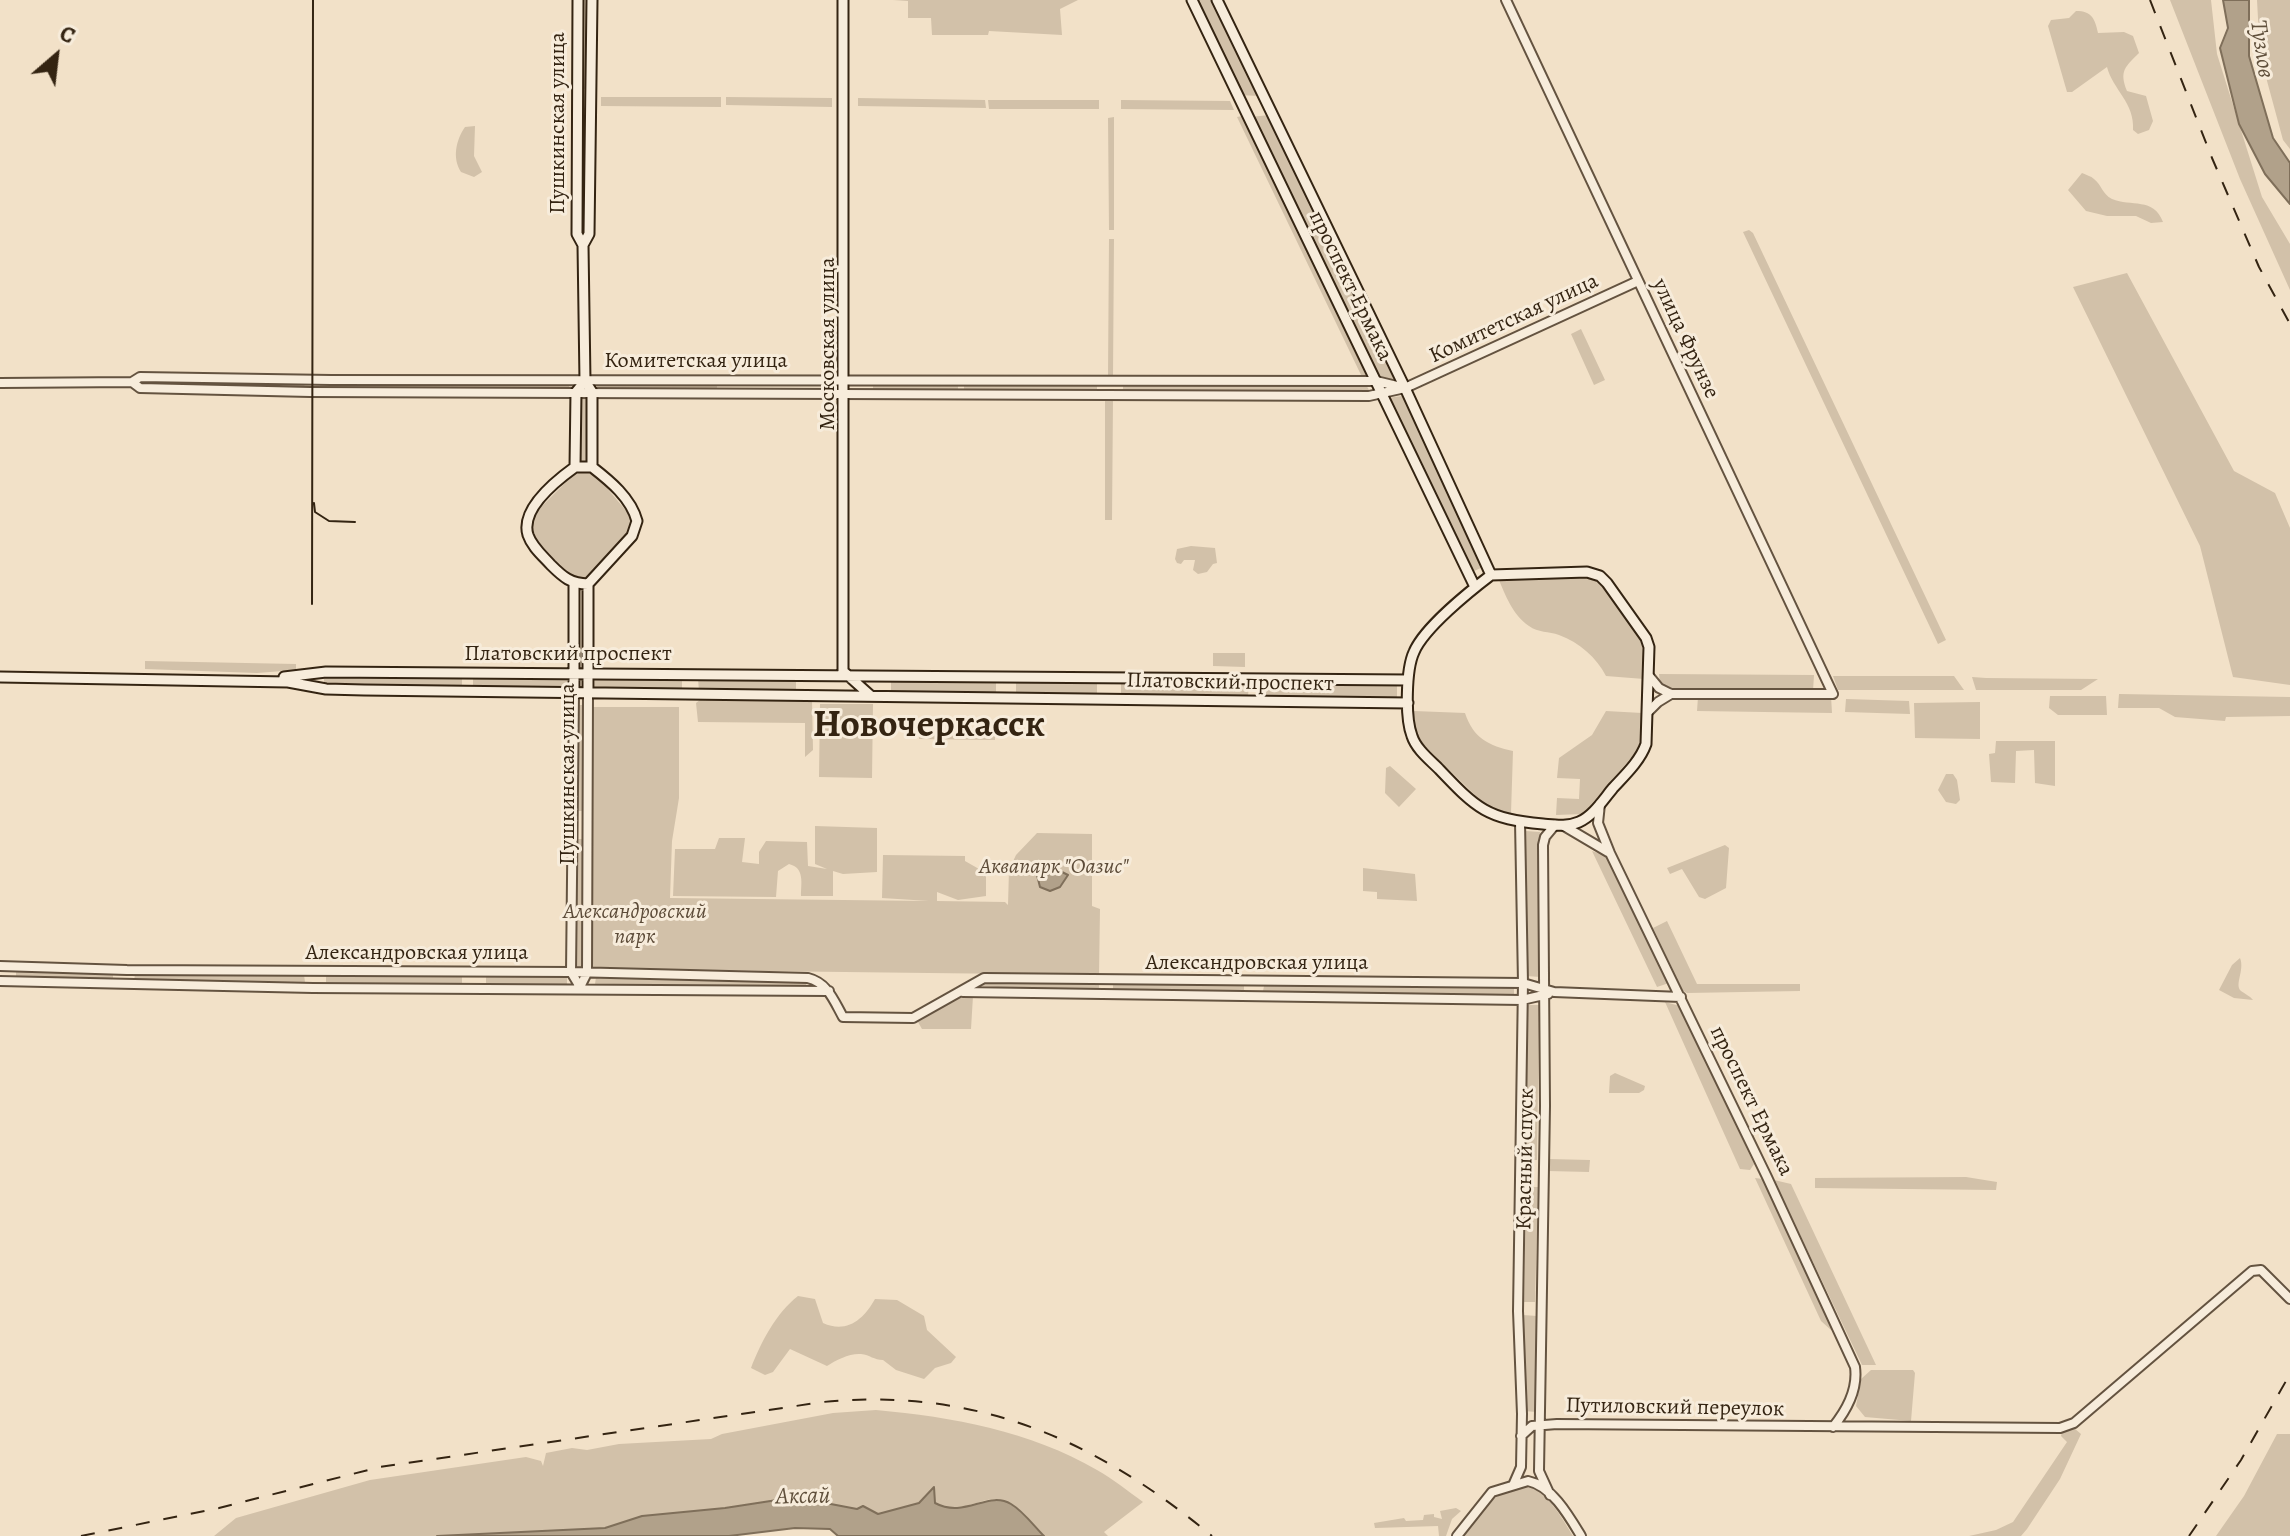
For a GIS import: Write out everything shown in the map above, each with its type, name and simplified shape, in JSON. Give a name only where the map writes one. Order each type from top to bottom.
[{"type":"main road","name":"Пушкинская улица","points":[[578,0],[577,234],[583,245],[585,381]]},
{"type":"main road","name":"Пушкинская улица","points":[[583,245],[589,234],[592,0]]},
{"type":"main road","name":"Московская улица","points":[[845,0],[847,664],[866,677]]},
{"type":"main road","name":"проспект Ермака","points":[[1192,0],[1475,587]]},
{"type":"main road","name":"проспект Ермака","points":[[1217,0],[1405,388],[1491,575]]},
{"type":"main road","points":[[575,467],[576,392],[585,381],[592,392],[592,467]]},
{"type":"main road","name":"Московская улица","points":[[845,393],[843,671],[847,676]]},
{"type":"main road","points":[[575,467],[592,467],[627,501],[635,514],[637,527],[617,554],[588,584],[574,584],[534,546],[527,529],[529,514],[575,467]]},
{"type":"main road","points":[[1587,572],[1600,576],[1646,638],[1650,677],[1644,751],[1588,817],[1560,826],[1497,818],[1482,810],[1418,747],[1411,736],[1408,680],[1412,655],[1419,642],[1491,575],[1587,572]]},
{"type":"main road","name":"Пушкинская улица","points":[[574,584],[574,694]]},
{"type":"main road","name":"Пушкинская улица","points":[[588,584],[588,694]]},
{"type":"main road","points":[[830,676],[843,663]]},
{"type":"main road","name":"Платовский проспект","points":[[131,678],[288,677],[326,672],[1408,680]]},
{"type":"main road","points":[[468,673],[468,692]]},
{"type":"main road","points":[[687,695],[688,674]]},
{"type":"main road","points":[[847,676],[871,696]]},
{"type":"main road","name":"Платовский проспект","points":[[0,677],[288,682],[326,689],[574,694],[1408,703]]},
{"type":"main road","points":[[1002,698],[1005,678]]},
{"type":"street","name":"улица Фрунзе","points":[[1506,0],[1833,694],[1671,694]]},
{"type":"street","name":"Комитетская улица","points":[[132,382],[140,388],[310,392],[1382,395],[1405,388],[1638,281]]},
{"type":"street","name":"Комитетская улица","points":[[0,383],[132,382],[140,377],[585,381],[1376,381],[1405,388]]},
{"type":"street","points":[[430,380],[430,392]]},
{"type":"street","points":[[1649,711],[1671,694],[1659,688],[1650,677]]},
{"type":"street","name":"Пушкинская улица","points":[[571,972],[574,694]]},
{"type":"street","name":"Пушкинская улица","points":[[580,987],[587,973],[588,694]]},
{"type":"street","name":"проспект Ермака","points":[[1600,803],[1598,823],[1610,853],[1855,1367],[1847,1408]]},
{"type":"street","name":"Красный спуск","points":[[1514,1483],[1521,1467],[1522,1422],[1518,1311],[1523,983],[1520,822]]},
{"type":"street","points":[[1560,826],[1610,853]]},
{"type":"street","name":"Красный спуск","points":[[1550,1495],[1539,1471],[1548,992],[1543,845],[1545,837],[1560,826]]},
{"type":"street","name":"Александровская улица","points":[[0,966],[138,971],[571,972],[808,978],[818,981],[829,991],[843,1017],[858,1019],[913,1018],[984,978],[1523,983],[1548,992],[1681,997]]},
{"type":"street","points":[[571,972],[580,987]]},
{"type":"street","name":"Александровская улица","points":[[0,981],[313,988],[580,987],[829,991]]},
{"type":"street","name":"Александровская улица","points":[[962,992],[1522,1000],[1548,992]]},
{"type":"street","name":"Путиловский переулок","points":[[1521,1436],[1532,1426],[1540,1424],[2060,1428],[2074,1423],[2245,1275],[2261,1270],[2290,1299]]},
{"type":"street","points":[[1833,1427],[1847,1408],[1851,1417],[1862,1427]]},
{"type":"street","points":[[1522,1422],[1540,1424]]},
{"type":"street","points":[[1457,1536],[1492,1492],[1528,1481],[1550,1495],[1581,1536]]},
{"type":"green space","points":[[581,0],[588,0],[587,89],[580,89]]},
{"type":"green space","points":[[893,0],[1078,0],[1060,9],[1062,35],[989,31],[988,35],[932,35],[931,18],[908,18],[908,1]]},
{"type":"green space","points":[[1194,0],[1213,0],[1259,96],[1239,95]]},
{"type":"green space","points":[[2170,0],[2211,0],[2217,54],[2262,197],[2290,244],[2290,290],[2240,179]]},
{"type":"green space","points":[[2257,0],[2290,0],[2290,149],[2283,140],[2260,55]]},
{"type":"green space","points":[[2076,11],[2086,12],[2092,17],[2098,33],[2124,32],[2133,36],[2139,53],[2127,66],[2124,79],[2127,91],[2146,96],[2153,121],[2149,130],[2138,134],[2133,130],[2131,112],[2107,67],[2072,92],[2067,92],[2048,26],[2051,20],[2069,18]]},
{"type":"green space","points":[[601,97],[721,97],[721,107],[601,106]]},
{"type":"green space","points":[[726,97],[832,98],[832,107],[726,105]]},
{"type":"green space","points":[[858,98],[985,100],[986,108],[858,106]]},
{"type":"green space","points":[[988,100],[1099,100],[1099,109],[989,109]]},
{"type":"green space","points":[[1121,100],[1230,101],[1234,110],[1121,109]]},
{"type":"green space","points":[[580,104],[586,109],[585,228],[580,228]]},
{"type":"green space","points":[[1270,115],[1395,380],[1375,379],[1250,117]]},
{"type":"green space","points":[[1242,116],[1367,377],[1362,377],[1237,117]]},
{"type":"green space","points":[[1114,117],[1114,230],[1109,230],[1108,118]]},
{"type":"green space","points":[[475,126],[474,156],[482,172],[474,177],[461,172],[456,155],[457,143],[465,127]]},
{"type":"green space","points":[[2082,173],[2094,179],[2112,199],[2148,206],[2159,214],[2163,222],[2151,223],[2136,216],[2107,216],[2086,211],[2068,190]]},
{"type":"green space","points":[[1749,230],[1946,640],[1938,644],[1743,232]]},
{"type":"green space","points":[[1109,239],[1114,239],[1113,375],[1108,375]]},
{"type":"green space","points":[[2127,273],[2234,471],[2275,493],[2290,528],[2290,685],[2233,677],[2200,546],[2073,287]]},
{"type":"green space","points":[[1581,329],[1605,380],[1594,385],[1571,334]]},
{"type":"green space","points":[[143,378],[305,381],[304,389],[143,385]]},
{"type":"green space","points":[[320,382],[569,384],[569,390],[320,389]]},
{"type":"green space","points":[[1123,382],[1366,385],[1371,393],[1123,392]]},
{"type":"green space","points":[[597,383],[717,383],[717,391],[597,391]]},
{"type":"green space","points":[[873,383],[958,383],[958,391],[873,390]]},
{"type":"green space","points":[[964,383],[1097,383],[1097,391],[964,391]]},
{"type":"green space","points":[[1402,396],[1483,567],[1472,572],[1387,398]]},
{"type":"green space","points":[[579,398],[589,398],[589,462],[579,462]]},
{"type":"green space","points":[[1105,399],[1113,399],[1112,520],[1105,520]]},
{"type":"green space","points":[[578,470],[595,474],[634,520],[631,531],[585,579],[570,577],[531,534],[535,513]]},
{"type":"green space","points":[[1191,546],[1215,548],[1217,563],[1207,572],[1198,574],[1193,570],[1195,560],[1177,563],[1177,549]]},
{"type":"green space","points":[[1588,575],[1600,580],[1642,641],[1644,679],[1606,676],[1592,657],[1574,642],[1529,626],[1514,610],[1498,578]]},
{"type":"green space","points":[[1213,653],[1245,653],[1245,667],[1213,666]]},
{"type":"green space","points":[[145,661],[296,664],[296,670],[257,673],[145,669]]},
{"type":"green space","points":[[1659,674],[1814,675],[1813,691],[1670,690],[1660,684]]},
{"type":"green space","points":[[324,675],[462,676],[462,687],[324,685]]},
{"type":"green space","points":[[595,676],[682,676],[682,693],[595,692]]},
{"type":"green space","points":[[1833,676],[1954,676],[1964,690],[1838,690]]},
{"type":"green space","points":[[473,677],[567,678],[567,688],[473,687]]},
{"type":"green space","points":[[1972,677],[2098,679],[2081,690],[1976,690]]},
{"type":"green space","points":[[698,678],[796,678],[796,693],[699,692]]},
{"type":"green space","points":[[891,680],[996,681],[996,693],[891,692]]},
{"type":"green space","points":[[1016,680],[1097,682],[1097,695],[1016,694]]},
{"type":"green space","points":[[1121,682],[1249,684],[1248,696],[1121,694]]},
{"type":"green space","points":[[1258,683],[1397,683],[1397,697],[1258,696]]},
{"type":"green space","points":[[2119,694],[2290,697],[2290,716],[2226,717],[2225,721],[2175,717],[2159,708],[2118,708]]},
{"type":"green space","points":[[1831,696],[1832,713],[1697,711],[1698,697]]},
{"type":"green space","points":[[2050,696],[2106,696],[2107,715],[2058,715],[2049,708]]},
{"type":"green space","points":[[701,699],[812,699],[813,750],[805,757],[805,723],[698,722],[696,703]]},
{"type":"green space","points":[[1846,699],[1909,701],[1910,714],[1845,712]]},
{"type":"green space","points":[[1980,702],[1980,739],[1915,738],[1914,703]]},
{"type":"green space","points":[[820,704],[873,704],[872,778],[819,777]]},
{"type":"green space","points":[[576,705],[585,705],[585,811],[575,811]]},
{"type":"green space","name":"Александровский парк","points":[[592,707],[679,707],[679,798],[672,841],[670,898],[929,901],[882,898],[883,855],[965,856],[965,861],[986,873],[986,896],[958,900],[937,892],[937,901],[1005,902],[1008,905],[1009,870],[1016,855],[1037,833],[1092,834],[1092,906],[1100,909],[1099,975],[590,969]]},
{"type":"green space","points":[[1414,711],[1465,713],[1472,729],[1483,740],[1513,751],[1511,813],[1491,811],[1418,739],[1415,735]]},
{"type":"green space","points":[[1606,711],[1642,713],[1642,739],[1636,752],[1583,814],[1556,815],[1557,798],[1579,799],[1580,779],[1557,778],[1559,758],[1592,735]]},
{"type":"green space","points":[[919,733],[995,733],[995,740],[919,739]]},
{"type":"green space","points":[[1996,741],[2055,741],[2055,786],[2035,783],[2034,750],[2016,751],[2015,783],[1991,782],[1989,754],[1995,753]]},
{"type":"green space","points":[[1390,766],[1416,789],[1399,807],[1385,793],[1386,768]]},
{"type":"green space","points":[[1946,774],[1953,774],[1957,780],[1960,800],[1956,804],[1946,802],[1938,790]]},
{"type":"green space","points":[[815,826],[877,828],[877,872],[843,874],[833,871],[833,896],[801,896],[800,872],[789,864],[778,871],[776,897],[673,896],[675,849],[715,849],[719,838],[745,838],[742,862],[759,864],[759,852],[766,841],[807,842],[808,866],[827,869],[815,864]]},
{"type":"green space","points":[[1526,831],[1540,832],[1541,977],[1526,976]]},
{"type":"green space","points":[[575,839],[584,839],[584,967],[573,967]]},
{"type":"green space","points":[[1725,845],[1729,848],[1726,888],[1705,899],[1699,897],[1682,869],[1670,874],[1667,868]]},
{"type":"green space","points":[[1592,851],[1607,856],[1669,983],[1657,987]]},
{"type":"green space","points":[[1363,868],[1415,874],[1417,901],[1377,899],[1377,892],[1363,891]]},
{"type":"green space","points":[[1667,921],[1697,984],[1800,984],[1800,991],[1683,991],[1653,928]]},
{"type":"green space","points":[[2240,958],[2239,988],[2253,1000],[2234,998],[2219,990],[2232,965]]},
{"type":"green space","points":[[16,969],[113,973],[113,980],[16,978]]},
{"type":"green space","points":[[135,974],[304,975],[305,982],[134,981]]},
{"type":"green space","points":[[462,974],[462,983],[326,984],[326,975]]},
{"type":"green space","points":[[486,974],[567,974],[567,985],[486,984]]},
{"type":"green space","points":[[596,977],[806,981],[806,987],[595,984]]},
{"type":"green space","points":[[983,981],[1099,984],[1099,990],[982,987]]},
{"type":"green space","points":[[1113,984],[1244,986],[1244,991],[1113,990]]},
{"type":"green space","points":[[1264,986],[1514,988],[1514,995],[1263,991]]},
{"type":"green space","points":[[965,994],[973,996],[971,1029],[922,1029],[918,1022]]},
{"type":"green space","points":[[1665,1002],[1680,1006],[1754,1164],[1750,1170],[1740,1169]]},
{"type":"green space","points":[[1526,1005],[1539,1005],[1537,1160],[1525,1160]]},
{"type":"green space","points":[[1615,1073],[1645,1086],[1644,1090],[1639,1093],[1609,1093],[1610,1076]]},
{"type":"green space","points":[[1548,1159],[1590,1160],[1589,1172],[1548,1171]]},
{"type":"green space","points":[[1966,1177],[1997,1182],[1996,1190],[1815,1188],[1815,1178]]},
{"type":"green space","points":[[1755,1178],[1763,1179],[1834,1329],[1831,1330],[1821,1321]]},
{"type":"green space","points":[[1774,1180],[1791,1184],[1876,1365],[1862,1365]]},
{"type":"green space","points":[[1526,1187],[1538,1187],[1535,1302],[1524,1302]]},
{"type":"green space","points":[[798,1296],[815,1299],[823,1323],[840,1327],[854,1323],[866,1313],[875,1299],[897,1300],[924,1316],[927,1330],[956,1357],[951,1363],[935,1368],[924,1379],[896,1370],[883,1360],[864,1355],[848,1356],[827,1366],[790,1349],[773,1372],[765,1375],[751,1368],[770,1329]]},
{"type":"green space","points":[[1523,1315],[1537,1316],[1537,1412],[1523,1411]]},
{"type":"green space","points":[[1871,1370],[1913,1370],[1911,1421],[1865,1417],[1856,1406],[1861,1379]]},
{"type":"green space","points":[[876,1410],[962,1422],[1045,1445],[1097,1470],[1143,1502],[1104,1532],[1108,1536],[1044,1536],[1024,1515],[1002,1500],[946,1507],[935,1503],[934,1488],[919,1503],[878,1514],[863,1506],[857,1509],[803,1496],[642,1516],[605,1528],[437,1536],[214,1536],[236,1518],[370,1480],[526,1457],[541,1461],[543,1466],[546,1453],[572,1448],[587,1450],[619,1444],[711,1439],[722,1434],[833,1413]]},
{"type":"green space","points":[[2074,1428],[2081,1434],[2060,1479],[2021,1536],[1969,1536],[1996,1530],[2013,1522],[2067,1442],[2061,1436],[2062,1432]]},
{"type":"green space","points":[[2277,1434],[2290,1434],[2290,1536],[2216,1536],[2244,1496]]},
{"type":"green space","points":[[1525,1485],[1547,1499],[1573,1536],[1463,1536],[1475,1516],[1488,1503]]},
{"type":"green space","points":[[1456,1508],[1461,1511],[1452,1519],[1446,1536],[1439,1536],[1438,1526],[1375,1528],[1374,1523],[1404,1518],[1406,1521],[1423,1520],[1424,1515],[1434,1514],[1434,1517],[1442,1519],[1440,1511]]},
{"type":"water","name":"Тузлов","points":[[2223,0],[2249,0],[2249,56],[2273,138],[2290,163],[2290,204],[2265,174],[2239,124],[2220,48],[2228,28]]},
{"type":"water","points":[[1042,867],[1047,870],[1047,875],[1056,869],[1068,875],[1060,887],[1050,891],[1040,887],[1037,875]]},
{"type":"water","name":"Аксай","points":[[934,1487],[935,1503],[946,1507],[966,1507],[994,1500],[1011,1504],[1044,1536],[838,1536],[830,1529],[795,1528],[729,1536],[437,1536],[605,1528],[642,1516],[803,1496],[857,1509],[863,1506],[878,1514],[919,1503]]},
{"type":"tram line","points":[[312,604],[313,0]]},
{"type":"tram line","points":[[314,503],[315,512],[329,521],[355,522]]},
{"type":"railway","points":[[2150,0],[2259,267],[2290,324]]},
{"type":"railway","points":[[2189,1536],[2241,1460],[2290,1374]]},
{"type":"railway","points":[[81,1536],[219,1508],[380,1467],[823,1402],[879,1400],[932,1403],[983,1412],[1032,1427],[1079,1447],[1124,1472],[1212,1536]]},
{"type":"district","name":"Новочеркасск","points":[[929,727]]},
{"type":"park label","name":"Аквапарк \"Оазис\"","points":[[1054,868]]}]
